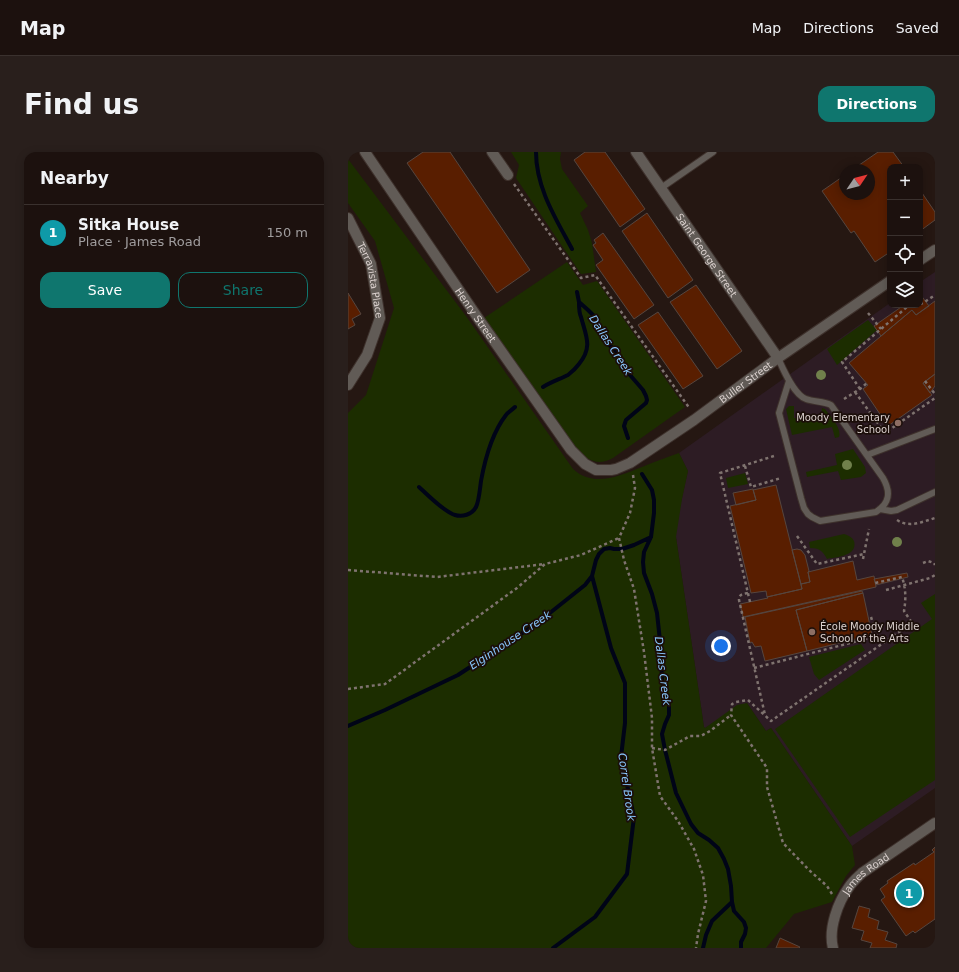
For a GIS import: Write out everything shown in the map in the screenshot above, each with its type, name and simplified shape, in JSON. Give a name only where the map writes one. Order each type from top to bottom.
[{"type":"street","name":"Henry Street","points":[[364,152],[571,450],[577,458],[596,470]]},
{"type":"street","points":[[492,152],[508,175]]},
{"type":"street","name":"Saint George Street","points":[[636,152],[778,358]]},
{"type":"street","name":"Terravista Place","points":[[348,218],[371,264],[380,318],[367,355],[348,385]]},
{"type":"street","points":[[923,258],[935,250]]},
{"type":"street","name":"Buller Street","points":[[596,470],[611,470],[624,466],[887,283]]},
{"type":"street","name":"James Road","points":[[833,948],[831,937],[832,926],[839,907],[849,888],[862,873],[935,823]]},
{"type":"lane","points":[[661,188],[713,152]]},
{"type":"lane","points":[[778,358],[789,381],[802,398],[831,405],[885,482],[888,496],[884,505],[876,512],[820,521],[812,517],[804,508],[779,413],[789,381]]},
{"type":"lane","points":[[867,455],[935,429]]},
{"type":"lane","points":[[880,509],[890,511],[897,510],[935,492]]},
{"type":"path","points":[[508,175],[581,278],[595,275],[696,417]]},
{"type":"path","points":[[923,304],[935,295]]},
{"type":"path","points":[[860,389],[842,362],[906,308]]},
{"type":"path","points":[[868,313],[881,329]]},
{"type":"path","points":[[925,381],[935,394]]},
{"type":"path","points":[[844,399],[867,383]]},
{"type":"path","points":[[855,392],[885,433],[935,398]]},
{"type":"path","points":[[750,602],[720,473],[774,456]]},
{"type":"path","points":[[745,466],[751,487],[781,478]]},
{"type":"path","points":[[632,470],[635,488],[630,513],[619,538],[624,560],[634,589],[644,652],[652,718],[652,748],[660,796],[678,821],[694,849],[704,875],[706,901],[696,948]]},
{"type":"path","points":[[896,520],[911,524],[935,518]]},
{"type":"path","points":[[863,559],[869,529]]},
{"type":"path","points":[[797,536],[817,564],[864,554]]},
{"type":"path","points":[[348,570],[437,577],[545,564],[581,555],[619,538]]},
{"type":"path","points":[[923,563],[928,561],[935,564]]},
{"type":"path","points":[[348,689],[385,684],[517,588],[545,564]]},
{"type":"path","points":[[886,590],[930,578],[935,575]]},
{"type":"path","points":[[839,907],[827,886],[809,870],[783,842],[767,787],[767,768],[731,715],[732,704],[748,700],[771,721],[912,622],[904,611],[906,599],[905,585],[902,577],[875,583]]},
{"type":"path","points":[[748,593],[742,594],[739,600],[765,715]]},
{"type":"path","points":[[871,617],[876,636],[882,644]]},
{"type":"path","points":[[754,668],[876,636]]},
{"type":"path","points":[[652,748],[665,750],[690,736],[701,736],[731,715]]},
{"type":"shaded area","name":"École Moody Middle School of the Arts","points":[[935,272],[935,788],[852,846],[771,728],[766,731],[747,703],[705,728],[704,727],[676,537],[676,525],[688,471],[679,453],[887,305],[887,308],[923,308],[923,280]]},
{"type":"green space","points":[[511,152],[561,152],[560,159],[562,169],[588,206],[580,213],[592,243],[596,272],[581,274],[516,178],[519,165]]},
{"type":"green space","points":[[348,159],[466,316],[573,469],[581,475],[589,478],[598,479],[616,477],[679,453],[688,471],[676,537],[704,727],[705,728],[737,705],[747,703],[766,731],[771,728],[852,846],[855,865],[846,876],[832,902],[794,914],[766,948],[348,948],[348,413],[366,395],[394,308],[375,241],[348,203]]},
{"type":"green space","points":[[567,262],[583,285],[597,281],[685,407],[613,458],[603,462],[594,461],[577,450],[484,318]]},
{"type":"green space","points":[[868,320],[877,330],[837,365],[827,349]]},
{"type":"green space","points":[[789,406],[794,406],[794,418],[821,420],[822,408],[825,409],[839,430],[839,437],[835,438],[832,427],[792,435],[786,409]]},
{"type":"green space","points":[[853,449],[865,467],[866,473],[861,477],[841,480],[838,471],[807,477],[806,472],[837,465],[835,454]]},
{"type":"green space","points":[[745,473],[748,484],[728,488],[726,478]]},
{"type":"green space","points":[[844,534],[850,536],[854,541],[853,550],[846,555],[827,559],[820,550],[810,548],[809,542]]},
{"type":"green space","points":[[935,594],[935,780],[850,837],[775,729],[932,619],[921,603]]},
{"type":"green space","points":[[861,644],[865,650],[819,680],[814,674],[809,657]]},
{"type":"building","points":[[423,152],[450,152],[530,270],[497,293],[407,163]]},
{"type":"building","points":[[585,152],[605,152],[645,209],[620,227],[574,160]]},
{"type":"building","points":[[878,152],[893,152],[902,164],[887,164],[887,254],[875,262],[854,231],[851,233],[822,191],[839,179],[839,200],[875,200],[875,164],[861,164]]},
{"type":"building","points":[[923,194],[935,212],[935,220],[923,229]]},
{"type":"building","points":[[647,213],[693,280],[668,298],[622,231]]},
{"type":"building","points":[[603,233],[654,305],[634,319],[596,265],[603,260],[593,245],[596,243],[594,240]]},
{"type":"building","points":[[696,285],[742,351],[717,369],[670,302]]},
{"type":"building","points":[[348,293],[361,314],[352,319],[355,325],[348,329]]},
{"type":"building","points":[[923,298],[929,306],[916,315],[912,310],[881,336],[874,326],[900,308],[923,308]]},
{"type":"building","points":[[935,301],[935,374],[923,383],[932,395],[888,426],[863,389],[868,385],[849,363],[912,310],[916,315]]},
{"type":"building","points":[[658,312],[703,376],[683,389],[638,325]]},
{"type":"building","points":[[935,374],[935,386],[930,393],[923,383]]},
{"type":"building","points":[[776,485],[802,589],[767,597],[766,591],[751,593],[730,506],[756,500],[753,490]]},
{"type":"building","points":[[753,489],[756,500],[736,505],[733,493]]},
{"type":"building","points":[[792,550],[801,550],[805,555],[810,582],[801,584]]},
{"type":"building","points":[[853,561],[857,580],[874,576],[876,587],[743,617],[740,604],[802,589],[801,584],[810,582],[808,572]]},
{"type":"building","points":[[907,573],[908,577],[876,585],[874,579]]},
{"type":"building","points":[[862,591],[863,593],[796,610],[807,651],[765,661],[761,646],[755,647],[752,642],[750,643],[745,617]]},
{"type":"building","points":[[863,593],[872,635],[807,651],[796,610]]},
{"type":"building","points":[[935,847],[935,919],[915,933],[913,931],[906,936],[881,900],[885,897],[880,889],[888,883],[887,881],[934,852],[932,850]]},
{"type":"building","points":[[859,906],[870,909],[868,917],[879,921],[877,929],[888,932],[885,940],[897,944],[896,948],[870,948],[872,943],[861,940],[864,931],[852,928]]},
{"type":"building","points":[[780,938],[800,947],[776,948]]},
{"type":"waterway","name":"Dallas Creek","points":[[536,152],[539,178],[543,191],[572,249]]},
{"type":"waterway","name":"Dallas Creek","points":[[577,292],[579,302],[595,317],[608,344],[615,350],[630,375],[643,390],[646,396],[646,403],[626,420],[624,426],[628,438]]},
{"type":"waterway","points":[[543,387],[568,375],[579,364],[586,352],[587,341],[580,314],[579,302]]},
{"type":"waterway","points":[[419,487],[441,507],[455,515],[467,515],[472,512],[478,501],[485,464],[493,438],[501,422],[515,407]]},
{"type":"waterway","name":"Dallas Creek","points":[[642,474],[652,490],[654,500],[651,537],[644,552],[643,562],[644,573],[657,613],[661,650],[662,680],[669,704],[669,715],[662,734],[665,750],[676,793],[691,824],[698,833],[718,848],[728,869],[734,911],[744,922],[746,928],[741,942],[741,948]]},
{"type":"waterway","name":"Elginhouse Creek","points":[[348,726],[458,675],[536,624],[585,585],[592,576],[599,554],[604,549],[622,549],[651,537]]},
{"type":"waterway","name":"Correl Brook","points":[[553,948],[595,917],[627,874],[634,817],[621,757],[625,723],[625,683],[611,648],[592,576]]},
{"type":"waterway","name":"Dallas Creek","points":[[703,948],[706,935],[712,921],[732,902]]},
{"type":"place","name":"Moody Elementary School","points":[[898,423]]},
{"type":"place","name":"École Moody Middle School of the Arts","points":[[812,632]]},
{"type":"place","name":"Sitka House","points":[[909,893]]}]
